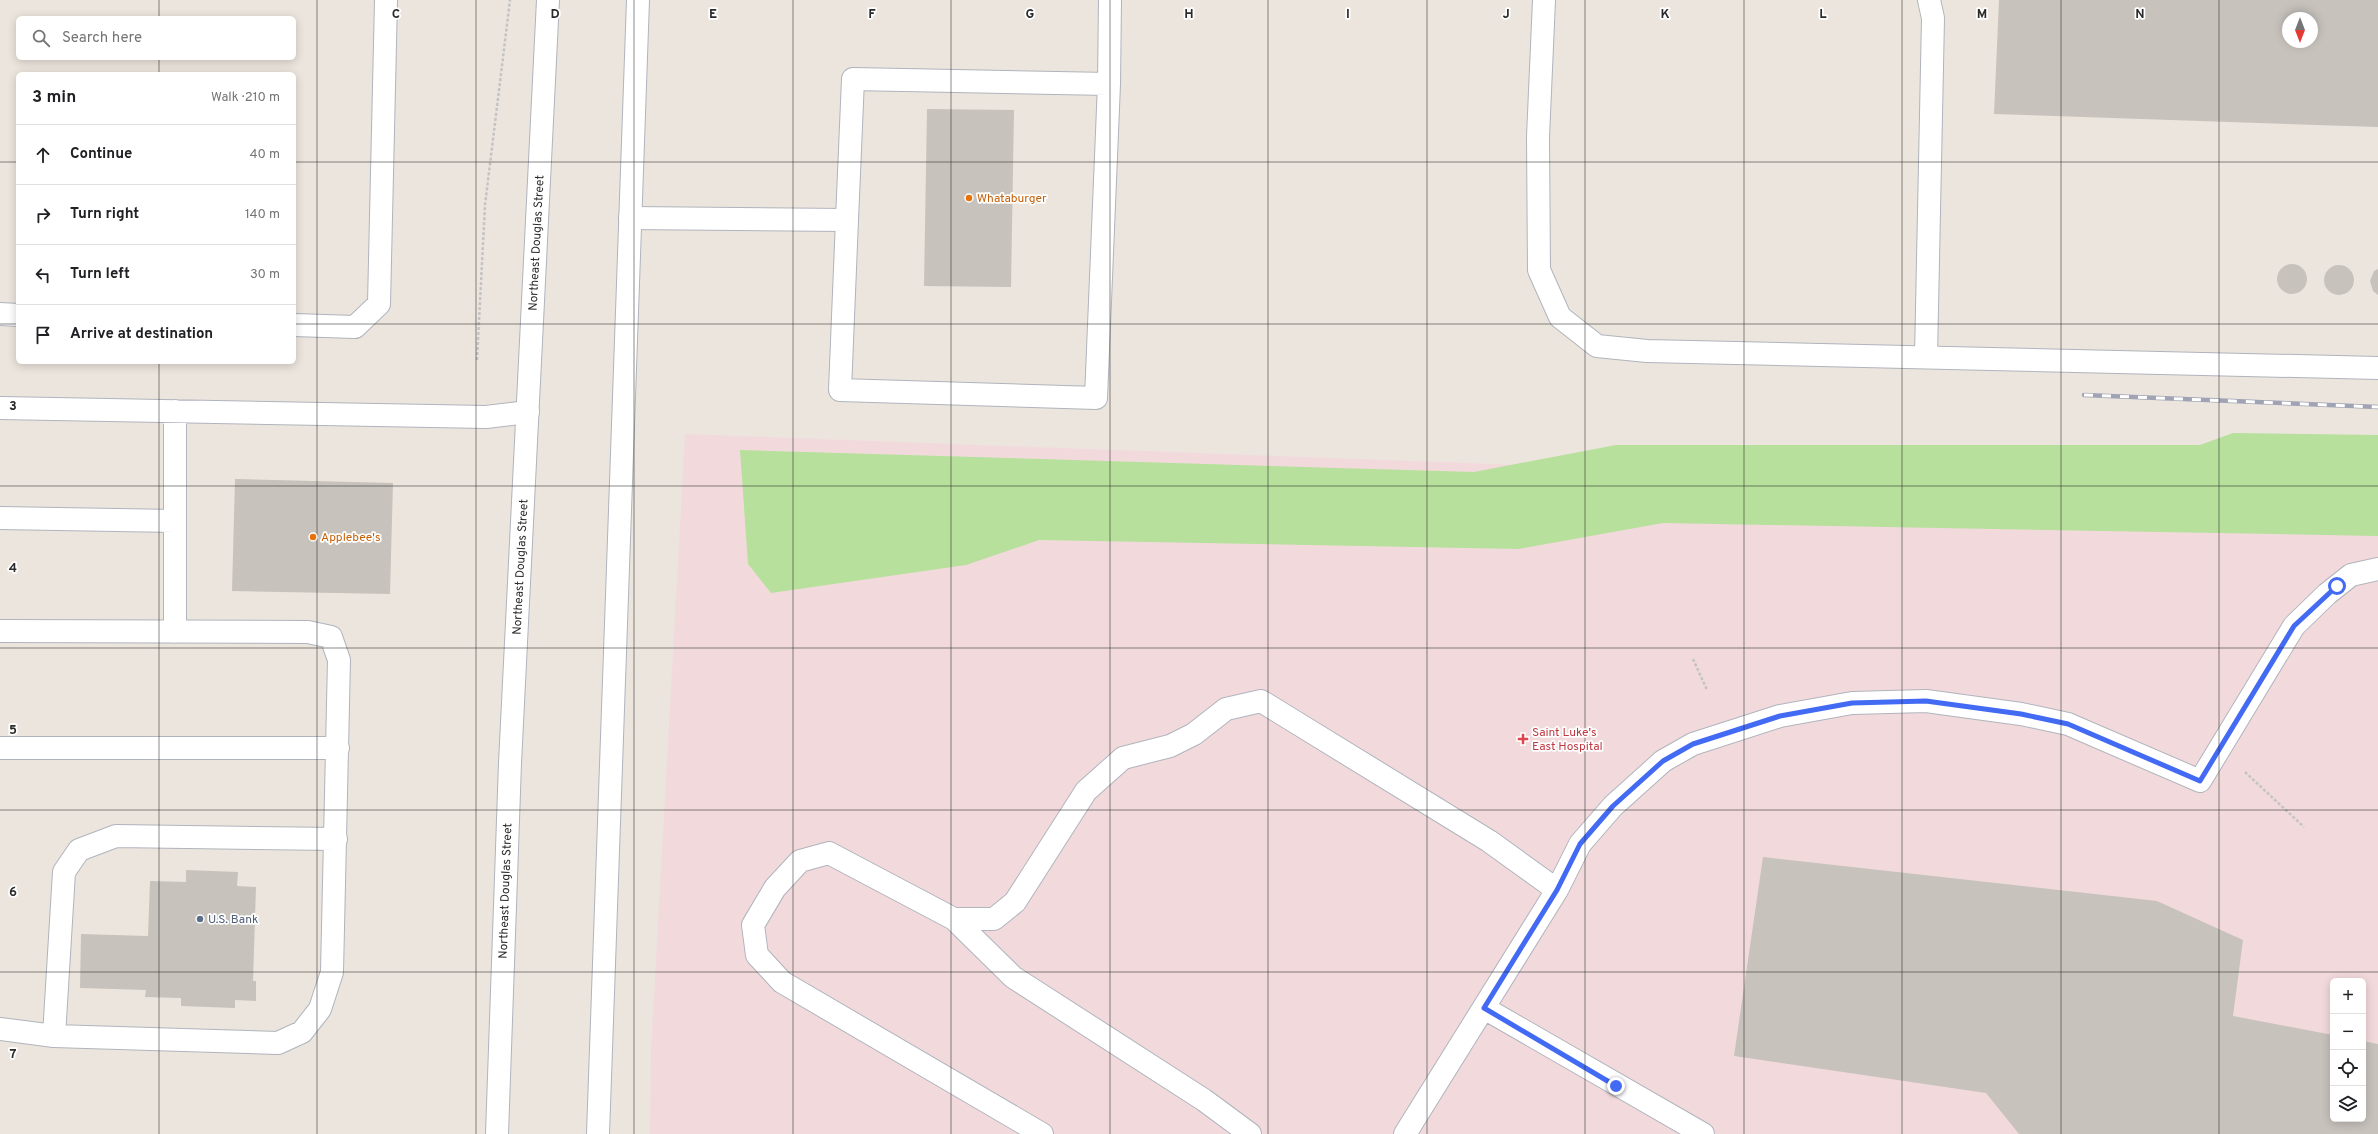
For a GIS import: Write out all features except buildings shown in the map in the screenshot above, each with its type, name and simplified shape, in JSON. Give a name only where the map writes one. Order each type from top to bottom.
[{"type":"main road","points":[[296,324],[355,327],[379,304],[386,0]]},
{"type":"main road","name":"Northeast Douglas Street","points":[[497,1134],[510,763],[548,0]]},
{"type":"main road","points":[[598,1134],[638,0]]},
{"type":"main road","points":[[1109,84],[853,79],[840,390],[1096,398],[1109,84],[1110,0]]},
{"type":"main road","points":[[1544,0],[1538,137],[1539,270],[1560,317],[1598,346],[1648,351],[2378,368]]},
{"type":"main road","points":[[1926,357],[1933,18],[1929,0]]},
{"type":"main road","points":[[630,218],[847,220]]},
{"type":"main road","points":[[0,314],[16,315]]},
{"type":"main road","points":[[0,408],[486,417],[528,412]]},
{"type":"main road","points":[[175,411],[175,632]]},
{"type":"main road","points":[[0,518],[175,522]]},
{"type":"main road","points":[[1405,1134],[1557,890],[1580,844],[1613,806],[1663,761],[1693,744],[1780,716],[1852,703],[1926,701],[2028,715],[2068,724],[2200,781],[2294,626],[2327,594],[2351,575],[2378,569]]},
{"type":"main road","points":[[0,631],[308,632],[331,637],[339,660],[332,972],[320,1008],[302,1032],[278,1043],[54,1036],[0,1029]]},
{"type":"main road","points":[[954,919],[994,919],[1015,902],[1086,791],[1124,758],[1170,746],[1194,734],[1226,709],[1261,701],[1490,841],[1557,890]]},
{"type":"main road","points":[[0,748],[338,748]]},
{"type":"main road","points":[[54,1036],[64,872],[79,850],[116,836],[336,839]]},
{"type":"main road","points":[[1042,1134],[782,982],[758,955],[753,925],[775,888],[800,861],[829,852],[954,919],[1013,977],[1101,1032],[1250,1134]]},
{"type":"main road","points":[[1484,1008],[1704,1134]]},
{"type":"path","points":[[477,360],[485,205],[510,0]]},
{"type":"path","points":[[1693,659],[1706,690]]},
{"type":"path","points":[[2244,772],[2304,827]]},
{"type":"shaded area","name":"Saint Luke's East Hospital","points":[[685,434],[2378,497],[2378,1134],[650,1134],[651,1051]]},
{"type":"green space","points":[[2233,433],[2378,435],[2378,536],[1663,523],[1519,549],[1039,540],[966,565],[771,593],[748,564],[740,450],[1474,472],[1616,445],[2200,445]]},
{"type":"railway","points":[[2084,395],[2378,407]]},
{"type":"place","name":"Whataburger","points":[[969,198]]},
{"type":"place","name":"Applebee's","points":[[313,537]]},
{"type":"place","name":"Saint Luke's East Hospital","points":[[1523,739]]},
{"type":"place","name":"U.S. Bank","points":[[200,919]]},
{"type":"route","points":[[1616,1086],[1484,1008],[1557,890],[1580,844],[1613,806],[1663,761],[1693,744],[1780,716],[1852,703],[1926,701],[2021,714],[2068,724],[2179,770],[2200,781],[2294,626],[2337,586]]}]
